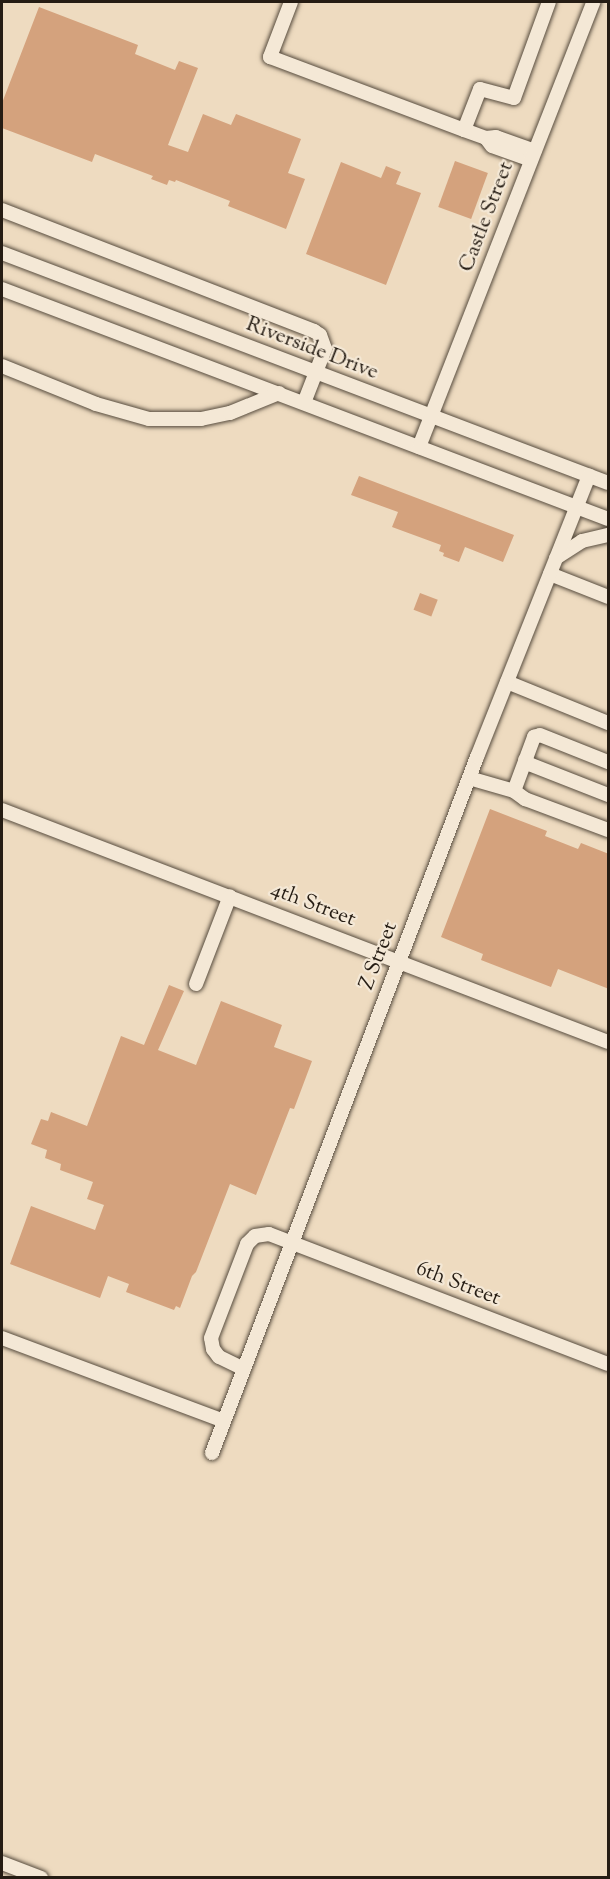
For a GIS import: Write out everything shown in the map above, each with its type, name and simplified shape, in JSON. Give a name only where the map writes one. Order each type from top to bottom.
[{"type":"street","points":[[291,2],[270,57],[533,156]]},
{"type":"street","points":[[464,130],[480,89],[514,98],[549,2]]},
{"type":"street","name":"Castle Street","points":[[419,447],[429,416],[436,405],[593,2]]},
{"type":"street","points":[[2,210],[314,331],[324,341],[325,349],[304,402]]},
{"type":"street","name":"Riverside Drive","points":[[2,253],[609,483]]},
{"type":"street","points":[[2,289],[609,519]]},
{"type":"street","points":[[2,366],[96,404],[149,418],[178,421],[230,413],[279,393]]},
{"type":"street","name":"Z Street","points":[[212,1453],[469,778],[589,476]]},
{"type":"street","points":[[556,558],[582,541],[609,535]]},
{"type":"street","points":[[550,574],[609,597]]},
{"type":"street","points":[[507,682],[609,723]]},
{"type":"street","points":[[514,791],[534,737],[540,735],[609,762]]},
{"type":"street","points":[[525,760],[529,764],[609,795]]},
{"type":"street","points":[[469,778],[514,791],[525,799],[609,831]]},
{"type":"street","name":"4th Street","points":[[2,810],[609,1042]]},
{"type":"street","points":[[196,984],[230,896]]},
{"type":"street","name":"6th Street","points":[[244,1369],[219,1357],[213,1349],[211,1338],[247,1244],[255,1236],[269,1234],[609,1364]]},
{"type":"street","points":[[2,1338],[224,1421]]},
{"type":"street","points":[[2,1863],[41,1878]]},
{"type":"building","points":[[39,7],[138,45],[135,54],[175,70],[179,61],[198,68],[168,145],[188,152],[203,114],[231,125],[236,114],[301,139],[288,173],[305,179],[286,229],[228,206],[230,201],[176,180],[175,182],[169,180],[167,185],[151,179],[153,176],[95,154],[92,162],[2,128],[2,103]]},
{"type":"building","points":[[455,161],[488,173],[471,219],[438,207]]},
{"type":"building","points":[[341,162],[381,178],[386,166],[401,172],[396,184],[421,193],[386,285],[306,254]]},
{"type":"building","points":[[359,476],[514,535],[503,562],[465,547],[459,562],[443,556],[444,553],[439,551],[441,545],[392,527],[398,512],[351,495]]},
{"type":"building","points":[[420,593],[438,600],[431,617],[414,610]]},
{"type":"building","points":[[490,809],[547,831],[545,836],[578,849],[581,843],[609,854],[609,989],[558,969],[551,987],[481,960],[483,954],[441,937]]},
{"type":"building","points":[[169,985],[184,991],[158,1050],[196,1065],[221,1001],[282,1025],[274,1047],[312,1061],[294,1109],[290,1108],[256,1195],[230,1184],[180,1308],[176,1306],[174,1310],[126,1292],[129,1284],[108,1276],[100,1298],[10,1264],[31,1206],[95,1230],[104,1205],[87,1199],[93,1182],[60,1170],[61,1164],[45,1158],[47,1150],[31,1144],[41,1119],[48,1121],[51,1112],[87,1126],[121,1036],[144,1045]]}]
